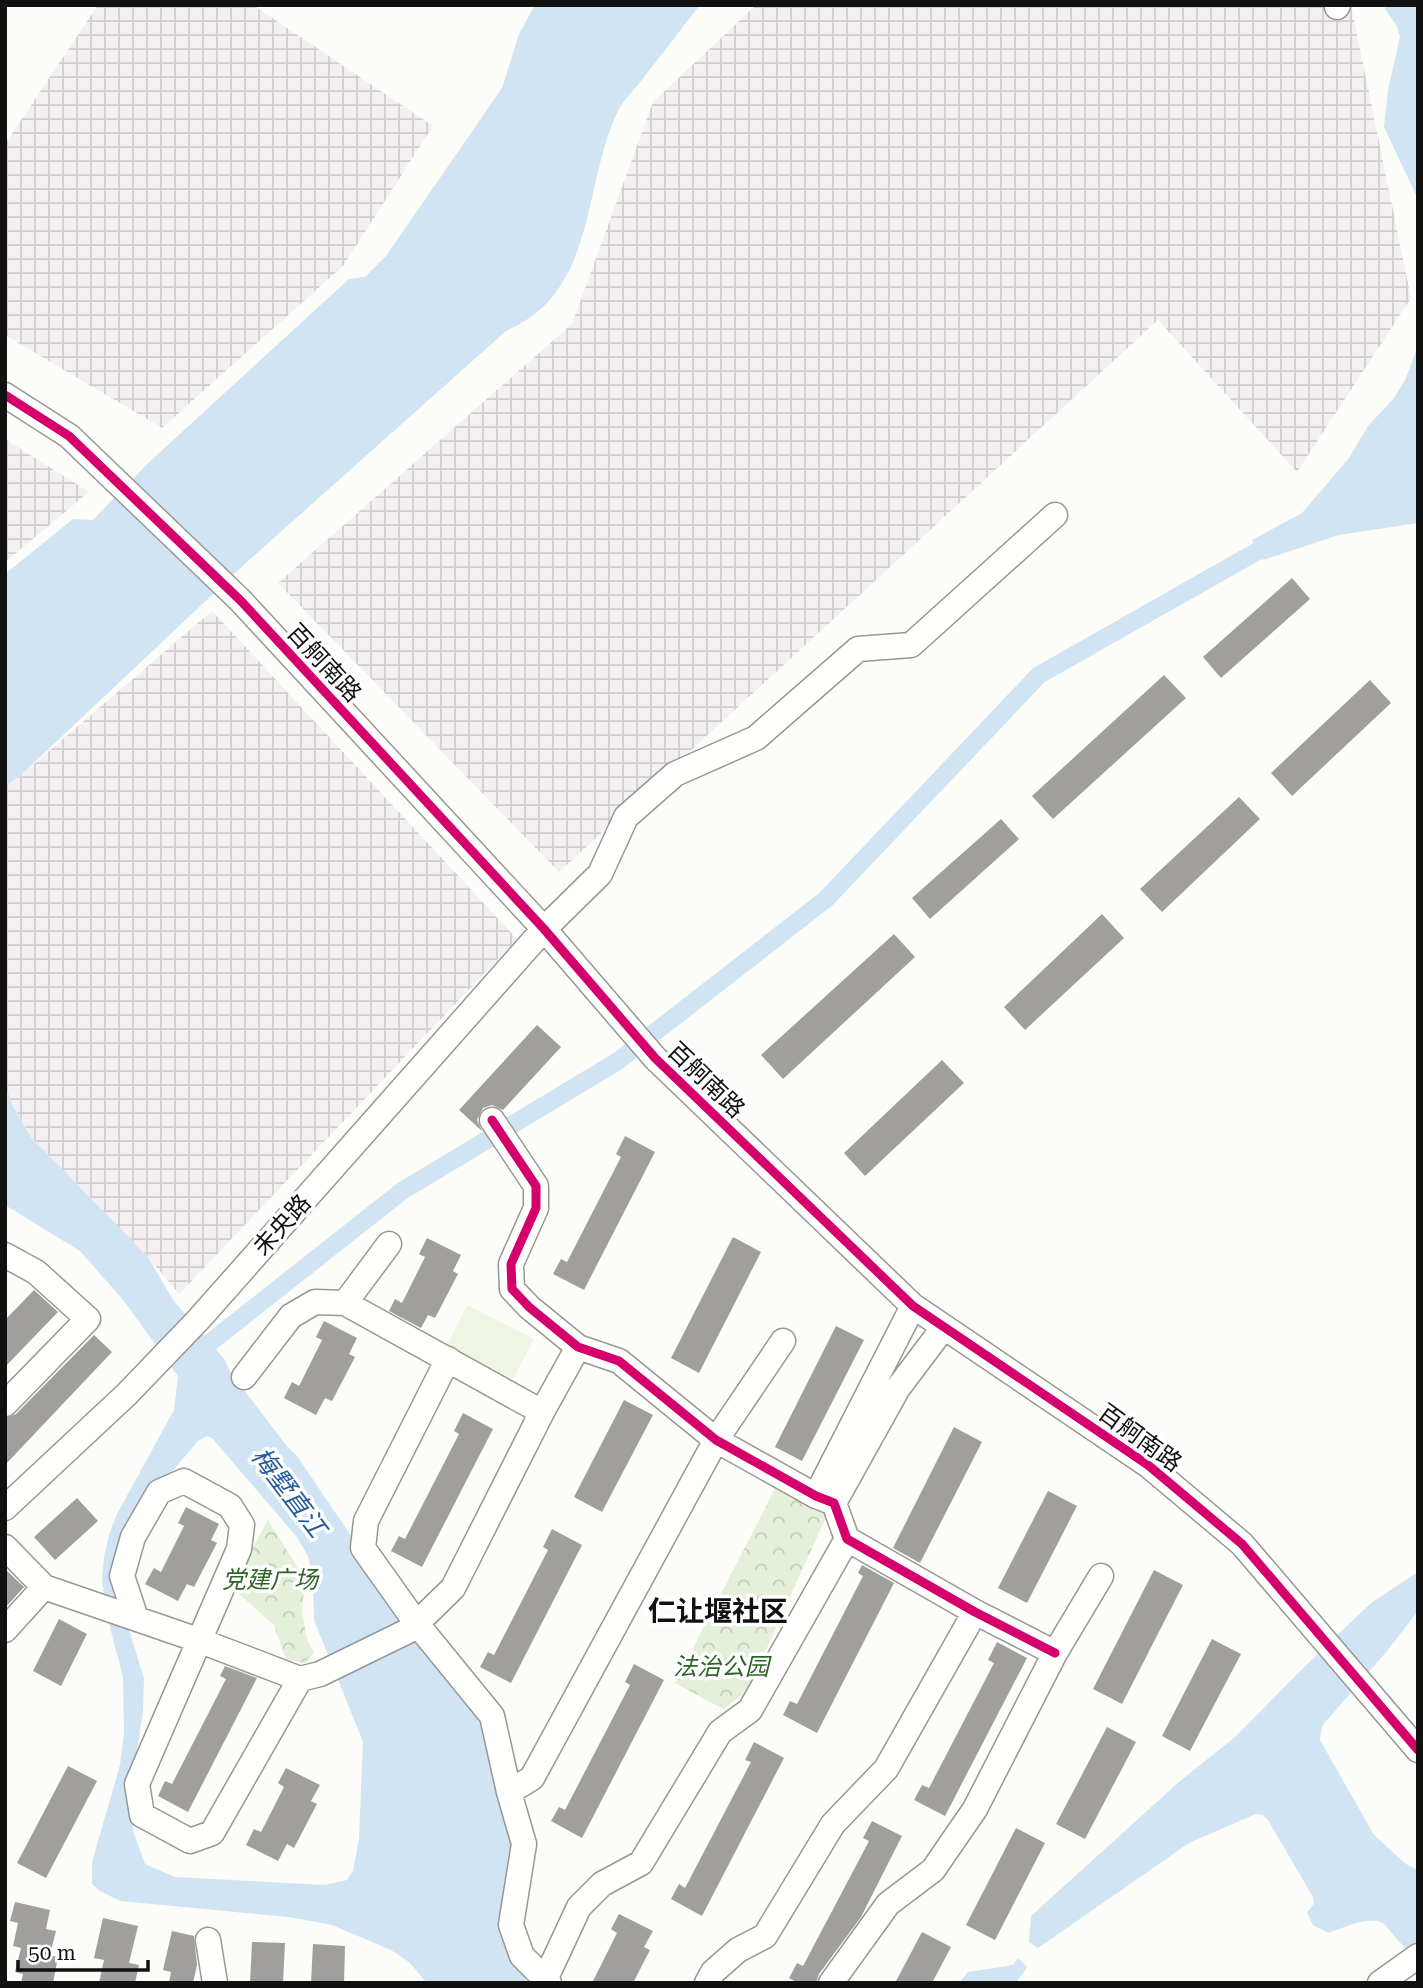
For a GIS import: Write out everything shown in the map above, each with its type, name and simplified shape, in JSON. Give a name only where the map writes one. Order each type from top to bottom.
[{"type":"street","name":"百舸南路","points":[[5,395],[69,436],[241,601],[544,929],[655,1058],[913,1306],[1148,1465],[1242,1544],[1418,1750]]},
{"type":"street","name":"未央路","points":[[5,1508],[127,1395],[199,1319],[544,929],[600,874],[626,817],[675,774],[756,738],[858,649],[911,645],[1055,514]]},
{"type":"street","points":[[492,1120],[536,1186],[536,1208],[511,1264],[512,1289],[529,1307],[578,1347],[619,1361],[716,1440],[825,1499],[847,1539],[975,1612],[1055,1653]]},
{"type":"street","points":[[345,1303],[389,1244]]},
{"type":"street","points":[[5,1255],[36,1272],[88,1319],[5,1404]]},
{"type":"street","points":[[244,1377],[291,1316],[316,1302],[345,1303],[542,1412]]},
{"type":"street","points":[[825,1499],[913,1306]]},
{"type":"street","points":[[825,1499],[898,1388],[944,1328]]},
{"type":"street","points":[[509,1792],[532,1778],[716,1440],[783,1341]]},
{"type":"street","points":[[132,1617],[122,1576],[133,1537],[159,1492],[184,1480],[230,1506],[242,1525],[239,1549],[137,1784],[142,1815],[190,1841],[212,1833],[310,1677],[413,1627],[453,1588],[578,1347]]},
{"type":"street","points":[[448,1359],[366,1521],[363,1548],[413,1627],[492,1716],[524,1844],[511,1926],[522,1956],[547,1981],[579,1907],[602,1884],[641,1863],[720,1732],[750,1710],[847,1539]]},
{"type":"street","points":[[5,1546],[44,1587],[310,1677]]},
{"type":"street","points":[[831,1983],[888,1904],[933,1870],[975,1809],[1055,1653],[1101,1576]]},
{"type":"street","points":[[5,1630],[44,1587]]},
{"type":"street","points":[[707,1983],[713,1972],[738,1950],[765,1936],[833,1824],[886,1769],[975,1612]]},
{"type":"street","points":[[208,1940],[215,1983]]},
{"type":"street","points":[[1380,1983],[1411,1961]]},
{"type":"shaded area","points":[[98,5],[253,5],[433,126],[343,266],[162,428],[5,335],[5,144]]},
{"type":"shaded area","points":[[756,5],[1351,5],[1411,298],[1297,472],[1158,320],[559,872],[278,583],[572,324],[653,102]]},
{"type":"shaded area","points":[[5,439],[89,492],[5,562]]},
{"type":"shaded area","points":[[212,611],[517,939],[179,1294],[148,1257],[30,1136],[8,1096],[5,1085],[5,786]]},
{"type":"green space","points":[[467,1305],[534,1339],[513,1379],[447,1345]]},
{"type":"green space","name":"法治公园","points":[[775,1489],[827,1515],[747,1692],[723,1709],[675,1683]]},
{"type":"green space","name":"党建广场","points":[[268,1520],[305,1579],[302,1611],[307,1639],[314,1653],[305,1663],[286,1660],[274,1625],[231,1587]]},
{"type":"water","points":[[535,5],[700,5],[618,111],[606,141],[583,235],[572,264],[557,291],[536,313],[506,331],[248,561],[20,776],[5,786],[5,574],[73,519],[93,520],[146,465],[349,279],[365,277],[386,256],[502,88],[519,34]]},
{"type":"water","points":[[1386,5],[1418,5],[1418,199],[1384,127],[1388,90],[1400,37],[1397,26],[1385,9]]},
{"type":"water","points":[[1418,346],[1418,523],[1339,535],[1263,560],[1252,540],[1302,513],[1349,458],[1368,426],[1394,398],[1405,380]]},
{"type":"water","name":"梅墅直江","points":[[5,1085],[30,1136],[148,1257],[173,1300],[225,1360],[229,1370],[297,1456],[360,1549],[401,1625],[449,1682],[486,1717],[517,1855],[503,1896],[499,1928],[511,1959],[528,1983],[427,1983],[409,1962],[391,1950],[332,1925],[289,1917],[120,1901],[92,1884],[92,1862],[120,1765],[124,1732],[123,1677],[106,1612],[102,1579],[104,1557],[117,1514],[174,1410],[178,1376],[124,1301],[80,1251],[5,1205]],"holes":[[[207,1436],[212,1438],[296,1536],[308,1556],[313,1577],[314,1620],[363,1742],[359,1839],[353,1871],[347,1880],[325,1885],[175,1877],[145,1864],[134,1834],[129,1801],[143,1712],[144,1679],[122,1606],[142,1507],[198,1441]]]},
{"type":"water","points":[[1418,1572],[1418,1611],[1322,1726],[1320,1740],[1374,1835],[1406,1864],[1418,1870],[1418,1963],[1383,1923],[1363,1922],[1328,1933],[1313,1925],[1307,1912],[1314,1904],[1313,1897],[1268,1820],[1263,1815],[1256,1814],[1189,1843],[1038,1948],[1029,1942],[1031,1916],[1180,1781],[1235,1737],[1371,1603]]},
{"type":"water","points":[[1018,1958],[1027,1967],[1016,1983],[959,1983],[968,1972],[1013,1965]]},
{"type":"building","points":[[1292,578],[1310,599],[1221,678],[1203,657]]},
{"type":"building","points":[[1164,675],[1186,698],[1053,819],[1032,796]]},
{"type":"building","points":[[1370,680],[1391,703],[1292,796],[1271,773]]},
{"type":"building","points":[[1239,797],[1260,819],[1162,912],[1140,889]]},
{"type":"building","points":[[1001,819],[1019,839],[930,919],[912,898]]},
{"type":"building","points":[[1102,914],[1124,938],[1025,1030],[1004,1007]]},
{"type":"building","points":[[894,934],[915,957],[783,1079],[761,1055]]},
{"type":"building","points":[[537,1025],[561,1047],[503,1110],[492,1105],[483,1108],[477,1120],[482,1131],[459,1110]]},
{"type":"building","points":[[942,1060],[964,1083],[865,1176],[844,1153]]},
{"type":"building","points":[[625,1136],[655,1152],[584,1290],[553,1274],[561,1259],[567,1262],[621,1157],[616,1154]]},
{"type":"building","points":[[733,1237],[761,1252],[699,1373],[671,1358]]},
{"type":"building","points":[[427,1238],[461,1255],[453,1271],[458,1274],[435,1318],[428,1315],[421,1328],[389,1311],[395,1299],[402,1303],[425,1257],[419,1254]]},
{"type":"building","points":[[34,1290],[58,1312],[5,1367],[5,1320]]},
{"type":"building","points":[[324,1321],[357,1338],[349,1354],[355,1357],[332,1401],[325,1398],[316,1415],[284,1398],[292,1382],[299,1386],[322,1340],[316,1337]]},
{"type":"building","points":[[836,1326],[864,1340],[802,1461],[775,1447]]},
{"type":"building","points":[[94,1335],[112,1352],[5,1465],[5,1418],[16,1414]]},
{"type":"building","points":[[624,1400],[653,1415],[602,1512],[574,1497]]},
{"type":"building","points":[[463,1413],[493,1429],[422,1567],[391,1551],[399,1536],[405,1539],[459,1434],[454,1431]]},
{"type":"building","points":[[954,1427],[982,1442],[920,1563],[893,1548]]},
{"type":"building","points":[[1048,1491],[1077,1506],[1027,1603],[998,1588]]},
{"type":"building","points":[[77,1498],[98,1521],[55,1560],[34,1537]]},
{"type":"building","points":[[186,1507],[219,1524],[211,1540],[217,1543],[194,1587],[187,1584],[178,1601],[145,1584],[154,1568],[161,1572],[184,1526],[178,1523]]},
{"type":"building","points":[[552,1529],[582,1545],[511,1683],[480,1667],[488,1652],[494,1655],[548,1550],[543,1547]]},
{"type":"building","points":[[862,1565],[894,1583],[817,1733],[783,1715],[790,1701],[797,1704],[863,1576],[858,1573]]},
{"type":"building","points":[[5,1569],[24,1587],[5,1608]]},
{"type":"building","points":[[1154,1570],[1183,1585],[1122,1704],[1093,1689]]},
{"type":"building","points":[[59,1619],[87,1634],[61,1686],[33,1671]]},
{"type":"building","points":[[1212,1639],[1241,1654],[1190,1751],[1162,1736]]},
{"type":"building","points":[[997,1642],[1027,1658],[945,1816],[914,1800],[922,1785],[929,1788],[994,1663],[988,1660]]},
{"type":"building","points":[[634,1664],[664,1680],[582,1838],[551,1821],[559,1807],[565,1810],[630,1685],[625,1682]]},
{"type":"building","points":[[225,1666],[257,1678],[188,1812],[158,1796],[165,1781],[172,1784],[226,1679],[220,1676]]},
{"type":"building","points":[[1107,1727],[1136,1742],[1085,1839],[1056,1824]]},
{"type":"building","points":[[754,1742],[784,1758],[702,1916],[671,1899],[679,1884],[685,1888],[751,1762],[745,1760]]},
{"type":"building","points":[[68,1766],[97,1781],[46,1878],[17,1863]]},
{"type":"building","points":[[286,1768],[320,1785],[311,1801],[317,1804],[294,1848],[287,1844],[278,1861],[246,1845],[254,1829],[261,1832],[284,1787],[278,1783]]},
{"type":"building","points":[[872,1821],[902,1836],[861,1917],[819,1974],[816,1983],[798,1983],[789,1978],[797,1963],[803,1966],[869,1841],[863,1838]]},
{"type":"building","points":[[1016,1828],[1045,1843],[995,1940],[966,1925]]},
{"type":"building","points":[[15,1902],[50,1910],[46,1929],[56,1931],[50,1955],[58,1957],[53,1983],[21,1983],[23,1974],[15,1972],[21,1948],[13,1946],[18,1923],[10,1921]]},
{"type":"building","points":[[619,1914],[653,1931],[644,1947],[650,1950],[633,1983],[592,1983],[617,1933],[611,1929]]},
{"type":"building","points":[[103,1918],[138,1926],[129,1963],[139,1965],[135,1983],[99,1983],[104,1960],[94,1958]]},
{"type":"building","points":[[172,1931],[194,1936],[197,1965],[193,1983],[169,1983],[171,1972],[163,1970]]},
{"type":"building","points":[[922,1932],[951,1947],[932,1983],[895,1983]]},
{"type":"building","points":[[252,1942],[285,1943],[283,1983],[250,1983]]},
{"type":"building","points":[[313,1944],[345,1946],[344,1983],[311,1983]]},
{"type":"waterway","points":[[193,1356],[402,1191],[618,1061],[826,899],[1039,675],[1277,540]]},
{"type":"cycle path","points":[[5,395],[69,436],[241,601],[544,929],[655,1058],[913,1306],[1148,1465],[1242,1544],[1418,1750]]},
{"type":"cycle path","points":[[492,1120],[536,1186],[536,1208],[511,1264],[512,1289],[529,1307],[578,1347],[619,1361],[716,1440],[816,1496],[834,1503],[847,1539],[975,1612],[1055,1653]]},
{"type":"district","name":"仁让堰社区","points":[[718,1611]]}]
